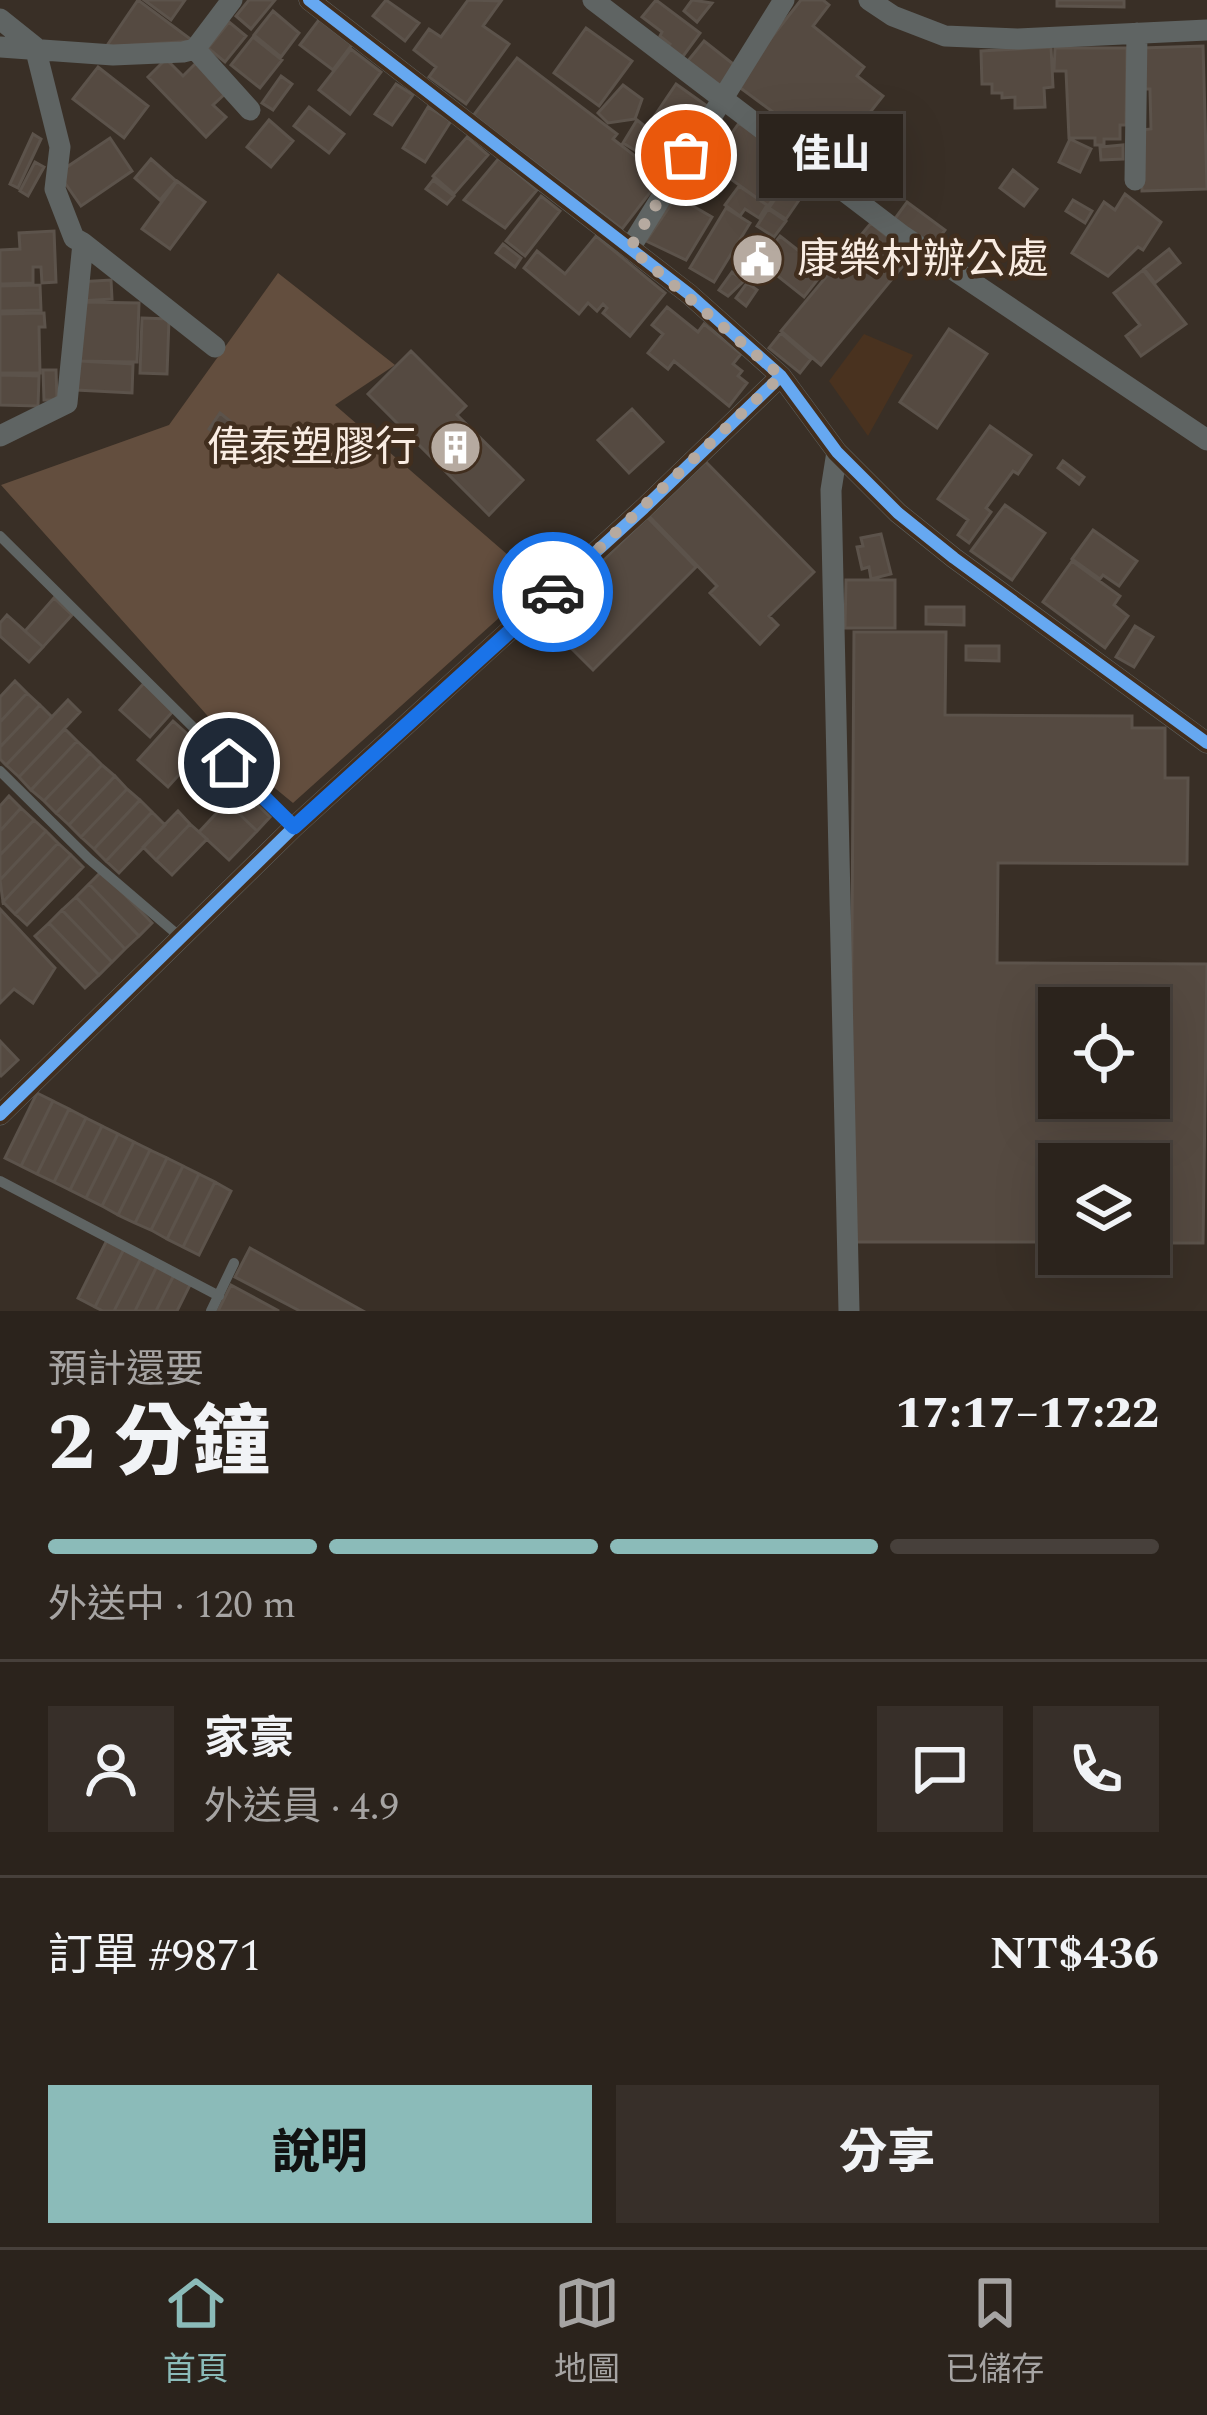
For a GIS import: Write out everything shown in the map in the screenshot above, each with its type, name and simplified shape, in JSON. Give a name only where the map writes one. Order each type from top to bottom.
[{"type":"street","points":[[0,47],[113,55],[195,49],[232,0]]},
{"type":"street","points":[[309,0],[630,248],[781,376],[837,452],[898,512],[1207,743]]},
{"type":"street","points":[[592,0],[903,236],[1207,440]]},
{"type":"street","points":[[630,248],[784,0]]},
{"type":"street","points":[[869,0],[892,16],[945,36],[1018,39],[1207,30]]},
{"type":"street","points":[[0,19],[35,47],[60,147],[55,189],[74,238],[215,347]]},
{"type":"street","points":[[1135,180],[1137,33]]},
{"type":"street","points":[[195,49],[250,110]]},
{"type":"street","points":[[0,436],[67,403],[83,243]]},
{"type":"street","points":[[0,1115],[294,827],[644,508],[781,376]]},
{"type":"street","points":[[837,452],[831,490],[849,1311]]},
{"type":"street","points":[[1184,726],[1207,722]]},
{"type":"lane","points":[[0,536],[294,827]]},
{"type":"lane","points":[[0,771],[89,859],[179,936]]},
{"type":"lane","points":[[0,1181],[219,1296]]},
{"type":"lane","points":[[212,1311],[234,1263]]},
{"type":"shaded area","points":[[278,273],[395,365],[335,405],[539,582],[293,803],[265,780],[1,485],[169,425]]},
{"type":"shaded area","points":[[864,334],[913,355],[868,436],[829,381]]},
{"type":"building","points":[[138,0],[193,41],[106,47]]},
{"type":"building","points":[[144,0],[185,0],[171,20]]},
{"type":"building","points":[[249,0],[275,0],[251,29],[236,16]]},
{"type":"building","points":[[386,0],[419,23],[405,41],[373,16]]},
{"type":"building","points":[[468,0],[501,1],[483,26],[509,44],[466,104],[429,77],[436,67],[414,50],[429,29],[441,37]]},
{"type":"building","points":[[656,0],[700,33],[681,59],[667,48],[670,44],[660,36],[662,32],[642,17]]},
{"type":"building","points":[[692,0],[712,3],[697,22],[684,11]]},
{"type":"building","points":[[801,0],[823,0],[829,5],[813,26],[864,67],[857,76],[883,96],[860,125],[876,139],[855,166],[835,150],[831,155],[735,84]]},
{"type":"building","points":[[1057,0],[1124,0],[1124,7],[1057,6]]},
{"type":"building","points":[[273,11],[299,33],[281,57],[254,35]]},
{"type":"building","points":[[321,17],[354,42],[333,70],[300,45]]},
{"type":"building","points":[[229,22],[246,36],[225,62],[208,48]]},
{"type":"building","points":[[586,28],[632,61],[599,106],[554,73]]},
{"type":"building","points":[[253,37],[282,60],[260,88],[231,65]]},
{"type":"building","points":[[704,41],[737,67],[721,88],[687,62]]},
{"type":"building","points":[[1203,46],[1207,189],[1142,191],[1141,130],[1151,129],[1142,48]]},
{"type":"building","points":[[1051,47],[1053,87],[1044,88],[1045,107],[1015,108],[1015,97],[1002,98],[1002,93],[992,93],[992,84],[982,84],[981,51]]},
{"type":"building","points":[[1055,48],[1127,48],[1126,125],[1120,125],[1120,139],[1104,139],[1104,145],[1095,145],[1095,138],[1069,138],[1066,71],[1054,71]]},
{"type":"building","points":[[351,49],[381,72],[350,114],[319,90]]},
{"type":"building","points":[[517,58],[617,134],[613,139],[662,177],[622,229],[473,116]]},
{"type":"building","points":[[166,59],[183,76],[197,62],[227,92],[213,105],[226,117],[206,137],[148,77]]},
{"type":"building","points":[[98,67],[148,106],[124,138],[73,99]]},
{"type":"building","points":[[281,76],[292,84],[273,110],[262,103]]},
{"type":"building","points":[[396,84],[413,95],[392,125],[375,114]]},
{"type":"building","points":[[676,84],[707,106],[685,149],[649,124]]},
{"type":"building","points":[[623,85],[642,99],[635,119],[608,123],[598,113]]},
{"type":"building","points":[[309,107],[344,134],[329,153],[294,126]]},
{"type":"building","points":[[428,107],[451,121],[425,162],[403,148]]},
{"type":"building","points":[[269,120],[293,141],[271,167],[247,147]]},
{"type":"building","points":[[637,120],[660,138],[648,158],[623,143]]},
{"type":"building","points":[[739,123],[797,165],[768,206],[710,164]]},
{"type":"building","points":[[33,134],[41,139],[18,188],[10,184]]},
{"type":"building","points":[[467,137],[488,155],[454,194],[433,176]]},
{"type":"building","points":[[110,138],[132,171],[81,206],[58,173]]},
{"type":"building","points":[[1070,139],[1091,149],[1080,172],[1059,162]]},
{"type":"building","points":[[1123,145],[1123,159],[1101,160],[1100,147]]},
{"type":"building","points":[[499,158],[537,190],[505,228],[464,200]]},
{"type":"building","points":[[151,159],[176,181],[160,200],[135,178]]},
{"type":"building","points":[[865,160],[876,170],[859,189],[848,180]]},
{"type":"building","points":[[35,162],[44,167],[28,196],[20,191]]},
{"type":"building","points":[[1013,170],[1037,189],[1024,206],[1000,188]]},
{"type":"building","points":[[690,177],[705,186],[693,206],[712,217],[686,260],[646,241]]},
{"type":"building","points":[[789,179],[806,190],[786,219],[769,208]]},
{"type":"building","points":[[433,180],[454,196],[447,204],[426,189]]},
{"type":"building","points":[[177,181],[205,202],[170,249],[142,229]]},
{"type":"building","points":[[739,186],[767,205],[759,218],[745,209],[740,216],[725,205]]},
{"type":"building","points":[[1125,194],[1161,222],[1143,250],[1138,247],[1108,276],[1072,253],[1104,202],[1115,210]]},
{"type":"building","points":[[541,196],[560,211],[525,256],[506,241]]},
{"type":"building","points":[[1073,200],[1092,211],[1085,223],[1066,211]]},
{"type":"building","points":[[907,202],[945,230],[932,248],[894,220]]},
{"type":"building","points":[[726,208],[750,223],[714,282],[690,268]]},
{"type":"building","points":[[768,209],[786,221],[774,237],[757,226]]},
{"type":"building","points":[[871,223],[911,256],[821,365],[781,331]]},
{"type":"building","points":[[54,231],[56,282],[42,283],[41,267],[33,267],[33,283],[0,284],[0,250],[20,249],[19,233]]},
{"type":"building","points":[[596,236],[665,293],[630,336],[603,313],[607,308],[603,304],[597,311],[588,303],[579,314],[524,268],[537,251],[565,274]]},
{"type":"building","points":[[780,236],[799,251],[802,246],[825,270],[804,297],[760,262]]},
{"type":"building","points":[[503,244],[521,258],[515,267],[496,253]]},
{"type":"building","points":[[1169,249],[1180,263],[1155,283],[1144,269]]},
{"type":"building","points":[[1143,270],[1186,324],[1141,356],[1126,336],[1140,325],[1114,293]]},
{"type":"building","points":[[732,272],[744,281],[728,296],[719,290]]},
{"type":"building","points":[[111,280],[112,299],[79,301],[78,282]]},
{"type":"building","points":[[747,283],[757,290],[746,306],[736,298]]},
{"type":"building","points":[[40,285],[41,310],[0,311],[0,286]]},
{"type":"building","points":[[80,302],[139,303],[137,362],[78,361]]},
{"type":"building","points":[[667,307],[698,332],[704,324],[741,354],[733,364],[747,383],[729,406],[674,361],[668,369],[648,353],[663,334],[652,325]]},
{"type":"building","points":[[44,313],[45,327],[39,327],[40,373],[0,373],[0,314]]},
{"type":"building","points":[[142,318],[169,319],[167,374],[140,373]]},
{"type":"building","points":[[949,329],[987,354],[937,428],[900,402]]},
{"type":"building","points":[[781,333],[811,359],[800,373],[769,348]]},
{"type":"building","name":"偉泰塑膠行","points":[[411,351],[466,406],[457,415],[523,480],[489,515],[368,394]]},
{"type":"building","points":[[78,361],[133,364],[132,393],[77,390]]},
{"type":"building","points":[[43,370],[56,370],[57,400],[44,400]]},
{"type":"building","points":[[0,375],[39,376],[38,406],[0,405]]},
{"type":"building","points":[[632,409],[663,442],[629,473],[598,440]]},
{"type":"building","points":[[220,413],[235,425],[218,436],[209,429]]},
{"type":"building","points":[[990,426],[1031,455],[986,508],[991,512],[969,543],[958,535],[968,520],[938,499]]},
{"type":"building","points":[[703,459],[814,572],[769,616],[778,625],[760,644],[710,593],[717,586],[647,514]]},
{"type":"building","points":[[1063,461],[1084,477],[1079,484],[1058,468]]},
{"type":"building","points":[[1005,505],[1045,533],[1012,580],[971,551]]},
{"type":"building","points":[[647,517],[696,567],[593,670],[543,620]]},
{"type":"building","points":[[1093,530],[1137,561],[1119,586],[1072,559]]},
{"type":"building","points":[[881,534],[891,574],[871,579],[869,567],[862,569],[857,547],[863,546],[861,538]]},
{"type":"building","points":[[1072,561],[1120,596],[1114,605],[1128,616],[1105,648],[1043,602]]},
{"type":"building","points":[[846,580],[895,580],[895,628],[845,628]]},
{"type":"building","points":[[54,598],[72,615],[43,647],[25,631]]},
{"type":"building","points":[[926,607],[964,607],[964,625],[926,624]]},
{"type":"building","points":[[7,615],[43,647],[29,662],[0,636],[0,623]]},
{"type":"building","points":[[1135,626],[1153,637],[1134,667],[1116,657]]},
{"type":"building","points":[[854,632],[946,632],[945,715],[1132,716],[1132,728],[1165,728],[1165,778],[1188,778],[1187,864],[998,863],[997,963],[1207,964],[1203,1243],[1170,1243],[1170,1143],[1038,1143],[1038,1242],[850,1242]]},
{"type":"building","points":[[966,646],[999,646],[999,661],[966,660]]},
{"type":"building","points":[[15,681],[27,693],[0,722],[0,697]]},
{"type":"building","points":[[144,683],[174,710],[150,737],[120,710]]},
{"type":"building","points":[[27,693],[40,705],[0,747],[0,722]]},
{"type":"building","points":[[68,700],[80,712],[19,777],[6,765]]},
{"type":"building","points":[[40,705],[52,717],[6,765],[0,759],[0,747]]},
{"type":"building","points":[[173,721],[203,748],[168,787],[138,760]]},
{"type":"building","points":[[65,729],[77,741],[31,790],[19,777]]},
{"type":"building","points":[[77,741],[90,753],[44,801],[31,790]]},
{"type":"building","points":[[90,753],[102,765],[56,813],[44,801]]},
{"type":"building","points":[[102,765],[115,776],[69,825],[56,813]]},
{"type":"building","points":[[115,776],[127,789],[81,837],[69,825]]},
{"type":"building","points":[[230,778],[270,817],[257,831],[216,792]]},
{"type":"building","points":[[127,789],[140,800],[94,849],[81,837]]},
{"type":"building","points":[[9,796],[21,808],[0,831],[0,806]]},
{"type":"building","points":[[140,800],[152,812],[106,861],[94,849]]},
{"type":"building","points":[[227,802],[257,831],[229,860],[199,832]]},
{"type":"building","points":[[21,808],[34,820],[0,855],[0,831]]},
{"type":"building","points":[[178,811],[190,824],[156,860],[143,847]]},
{"type":"building","points":[[152,812],[165,825],[119,873],[106,861]]},
{"type":"building","points":[[34,820],[46,831],[0,880],[0,855]]},
{"type":"building","points":[[190,824],[207,839],[172,875],[156,860]]},
{"type":"building","points":[[46,831],[58,843],[3,902],[0,880]]},
{"type":"building","points":[[58,843],[71,855],[15,914],[3,902]]},
{"type":"building","points":[[71,855],[83,867],[27,925],[15,914]]},
{"type":"building","points":[[102,871],[152,923],[139,936],[89,884]]},
{"type":"building","points":[[89,884],[139,936],[125,949],[76,897]]},
{"type":"building","points":[[76,897],[125,949],[112,962],[62,910]]},
{"type":"building","points":[[0,909],[55,968],[33,1003],[14,989],[0,1003]]},
{"type":"building","points":[[62,910],[112,962],[99,975],[49,923]]},
{"type":"building","points":[[49,923],[99,975],[85,988],[35,936]]},
{"type":"building","points":[[0,1041],[18,1060],[1,1076],[0,1075]]},
{"type":"building","points":[[37,1093],[53,1101],[21,1166],[5,1158]]},
{"type":"building","points":[[53,1101],[69,1109],[37,1174],[21,1166]]},
{"type":"building","points":[[69,1109],[86,1118],[54,1182],[37,1174]]},
{"type":"building","points":[[86,1118],[102,1126],[70,1190],[54,1182]]},
{"type":"building","points":[[102,1126],[118,1134],[86,1198],[70,1190]]},
{"type":"building","points":[[118,1134],[134,1142],[102,1206],[86,1198]]},
{"type":"building","points":[[134,1142],[150,1150],[118,1215],[102,1206]]},
{"type":"building","points":[[150,1150],[167,1158],[135,1223],[118,1215]]},
{"type":"building","points":[[167,1158],[183,1166],[151,1230],[135,1223]]},
{"type":"building","points":[[183,1166],[199,1174],[167,1239],[151,1230]]},
{"type":"building","points":[[199,1174],[215,1182],[183,1247],[167,1239]]},
{"type":"building","points":[[215,1182],[231,1191],[199,1255],[183,1247]]},
{"type":"building","points":[[107,1240],[124,1249],[95,1307],[78,1298]]},
{"type":"building","points":[[250,1248],[363,1311],[300,1311],[235,1277]]},
{"type":"building","points":[[124,1249],[141,1258],[114,1311],[103,1311],[95,1307]]},
{"type":"building","points":[[141,1258],[157,1266],[135,1311],[114,1311]]},
{"type":"building","points":[[157,1266],[174,1275],[156,1311],[135,1311]]},
{"type":"building","points":[[174,1275],[191,1283],[177,1311],[156,1311]]},
{"type":"building","points":[[231,1285],[279,1311],[218,1311]]},
{"type":"cycle path","points":[[309,0],[689,294],[781,376],[837,452],[898,513],[1207,743]]},
{"type":"cycle path","points":[[0,1115],[294,827],[644,508],[781,376]]},
{"type":"way so far","points":[[553,592],[781,376],[630,248],[686,155]]},
{"type":"place","name":"佳山","points":[[686,155]]},
{"type":"place","name":"康樂村辦公處","points":[[758,260]]},
{"type":"place","name":"偉泰塑膠行","points":[[456,448]]},
{"type":"route","points":[[229,763],[294,827],[553,592]]}]
